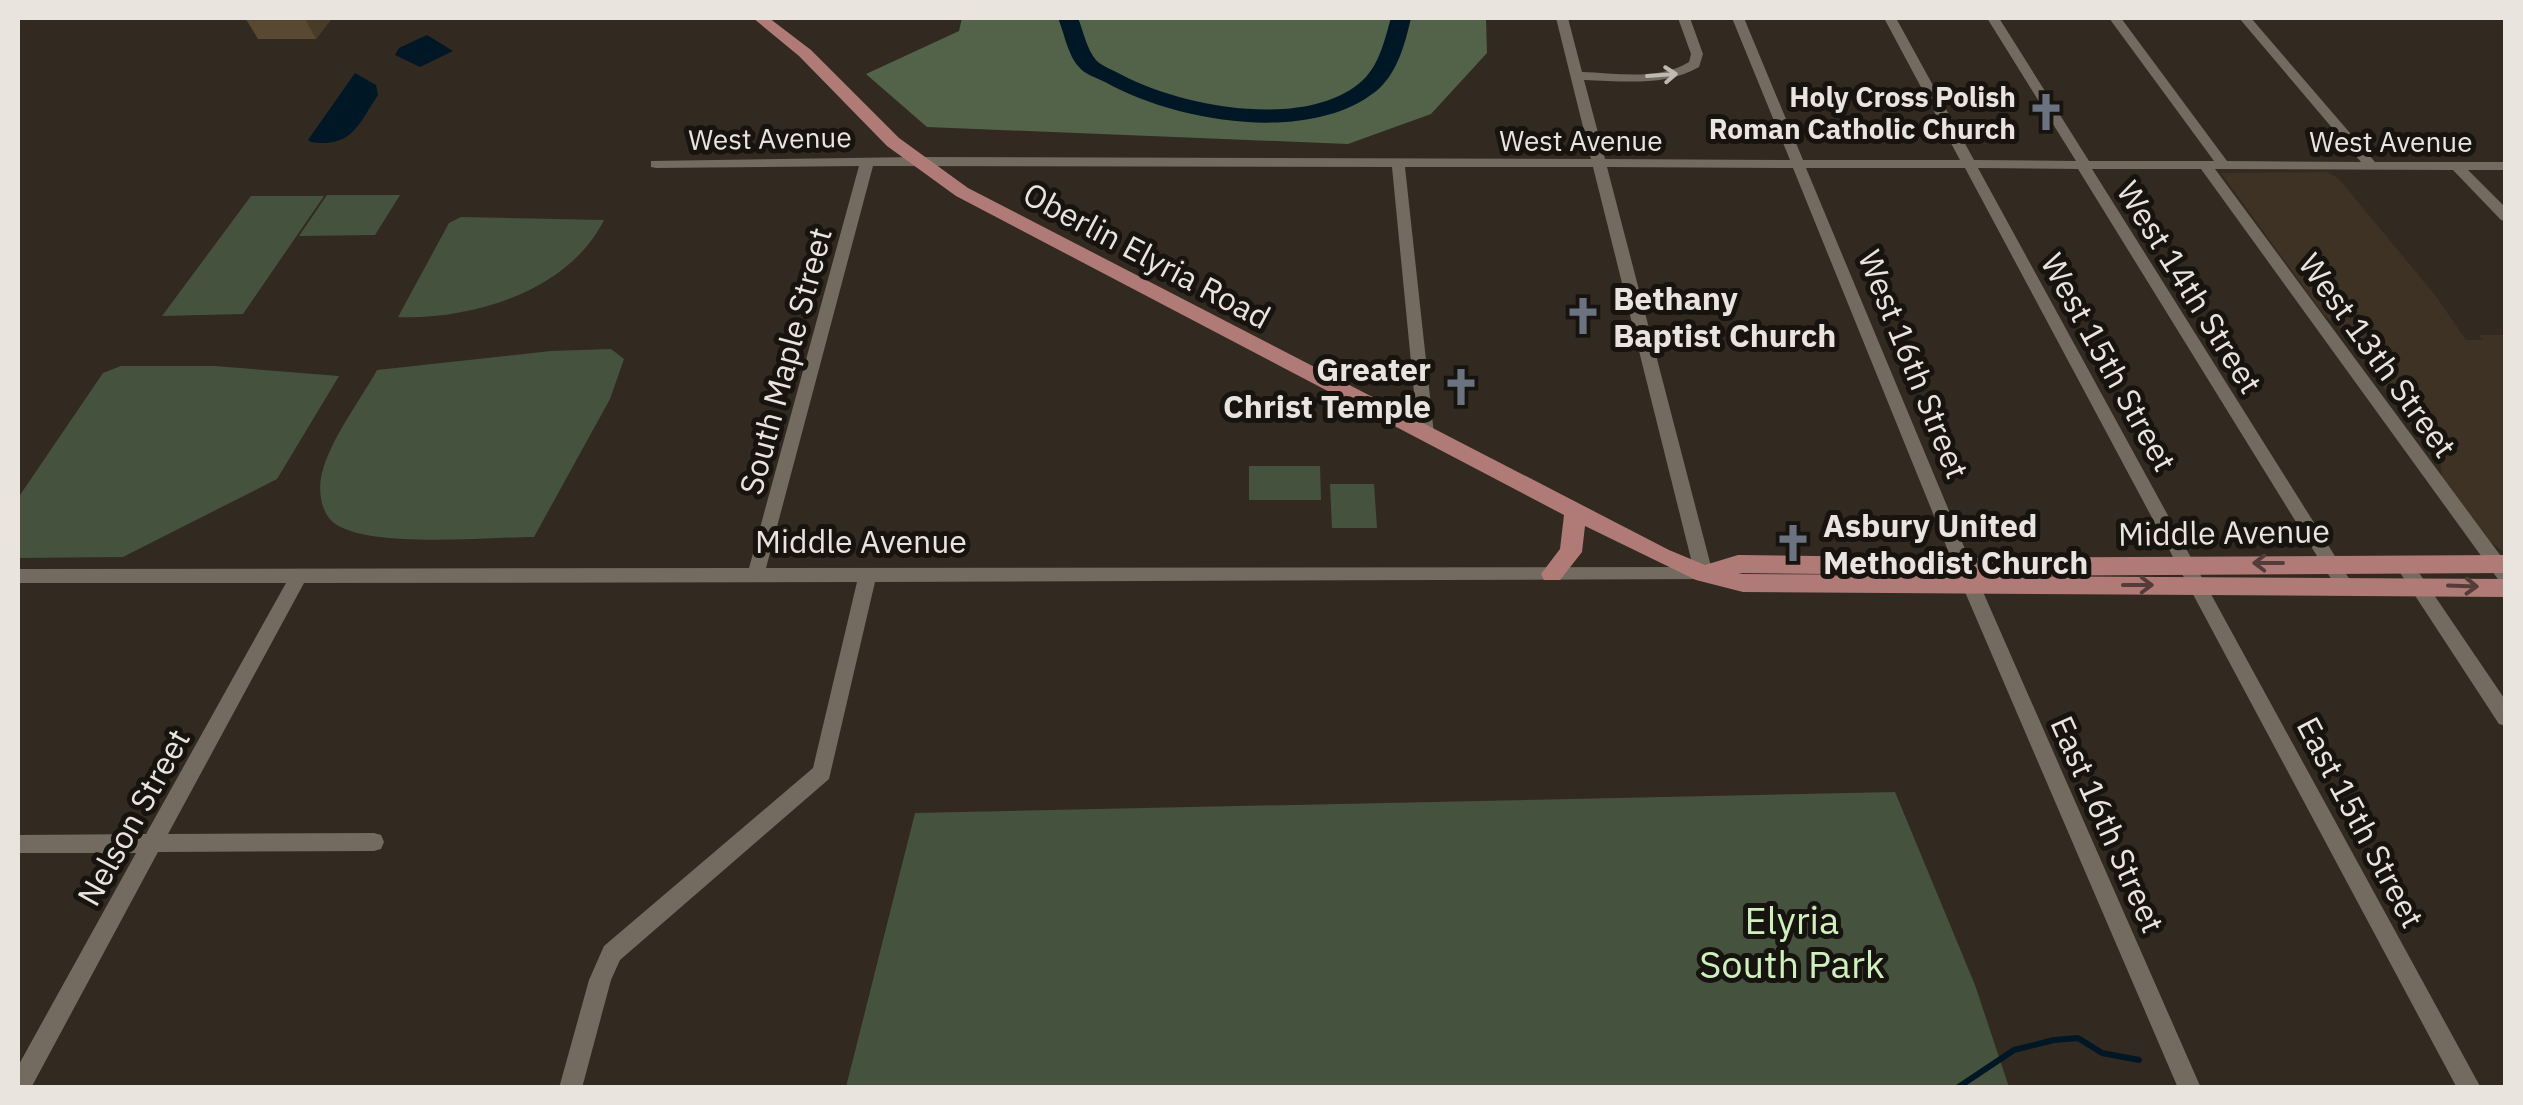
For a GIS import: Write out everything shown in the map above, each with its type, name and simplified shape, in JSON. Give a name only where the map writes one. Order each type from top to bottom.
[{"type":"main road","name":"Oberlin Elyria Road","points":[[760,18],[804,53],[916,161],[962,192],[1575,511],[1704,574]]},
{"type":"main road","points":[[1552,574],[1571,552],[1575,511]]},
{"type":"main road","name":"Middle Avenue","points":[[1704,574],[1743,583],[2193,574],[2332,563],[2502,568]]},
{"type":"main road","name":"Middle Avenue","points":[[2193,574],[2344,585],[2506,588]]},
{"type":"street","points":[[1562,18],[1704,574]]},
{"type":"street","points":[[1577,76],[1666,76],[1685,72],[1695,64],[1697,54],[1684,18]]},
{"type":"street","name":"West 16th Street","points":[[1738,18],[1967,576]]},
{"type":"street","name":"West 15th Street","points":[[1890,18],[2193,574]]},
{"type":"street","name":"West 14th Street","points":[[1993,18],[2344,585]]},
{"type":"street","points":[[2115,18],[2224,166]]},
{"type":"street","points":[[2246,18],[2372,166]]},
{"type":"street","name":"West Avenue","points":[[656,164],[916,161],[2506,166]]},
{"type":"street","name":"South Maple Street","points":[[756,574],[868,162]]},
{"type":"street","points":[[1398,164],[1426,434]]},
{"type":"street","name":"West 13th Street","points":[[2206,166],[2502,568]]},
{"type":"street","points":[[2458,167],[2506,218]]},
{"type":"street","points":[[2403,564],[2506,718]]},
{"type":"street","name":"Nelson Street","points":[[18,1088],[300,574]]},
{"type":"street","points":[[570,1088],[600,980],[612,953],[822,772],[868,574]]},
{"type":"street","name":"Middle Avenue","points":[[18,576],[1704,574]]},
{"type":"street","name":"East 15th Street","points":[[2193,574],[2470,1088]]},
{"type":"street","name":"East 16th Street","points":[[1967,576],[2190,1088]]},
{"type":"street","points":[[18,844],[374,842]]},
{"type":"shaded area","points":[[2326,172],[2338,178],[2435,295],[2466,340],[2482,340],[2479,335],[2505,335],[2505,553],[2491,542],[2442,477],[2441,465],[2340,328],[2324,315],[2221,173]]},
{"type":"green space","points":[[962,18],[1486,18],[1487,53],[1431,114],[1348,144],[927,127],[866,74],[959,31]]},
{"type":"green space","points":[[327,195],[400,195],[375,235],[299,236]]},
{"type":"green space","points":[[251,196],[324,196],[243,314],[162,316]]},
{"type":"green space","points":[[461,217],[604,220],[588,245],[567,266],[516,296],[456,313],[398,317],[449,223]]},
{"type":"green space","points":[[611,349],[624,359],[610,399],[534,537],[430,540],[374,536],[334,523],[326,513],[320,486],[326,460],[377,370],[551,351]]},
{"type":"green space","points":[[121,366],[214,366],[339,376],[277,479],[123,557],[18,558],[18,498],[103,373]]},
{"type":"green space","points":[[1249,466],[1320,466],[1321,500],[1249,500]]},
{"type":"green space","points":[[1330,484],[1374,484],[1377,528],[1332,528]]},
{"type":"green space","name":"Elyria South Park","points":[[1895,792],[1975,985],[2009,1087],[846,1087],[915,813]]},
{"type":"water","points":[[427,35],[453,51],[420,67],[395,55],[399,48]]},
{"type":"water","points":[[355,73],[376,85],[378,95],[359,125],[336,141],[308,140]]},
{"type":"waterway","points":[[1068,18],[1087,64],[1157,99],[1235,114],[1295,113],[1348,99],[1375,80],[1393,45],[1401,18]]},
{"type":"waterway","points":[[1957,1088],[2014,1050],[2054,1040],[2078,1038],[2102,1053],[2139,1060]]},
{"type":"place","name":"Holy Cross Polish Roman Catholic Church","points":[[2046,112]]},
{"type":"place","name":"Bethany Baptist Church","points":[[1583,316]]},
{"type":"place","name":"Greater Christ Temple","points":[[1461,387]]},
{"type":"place","name":"Asbury United Methodist Church","points":[[1793,543]]}]
